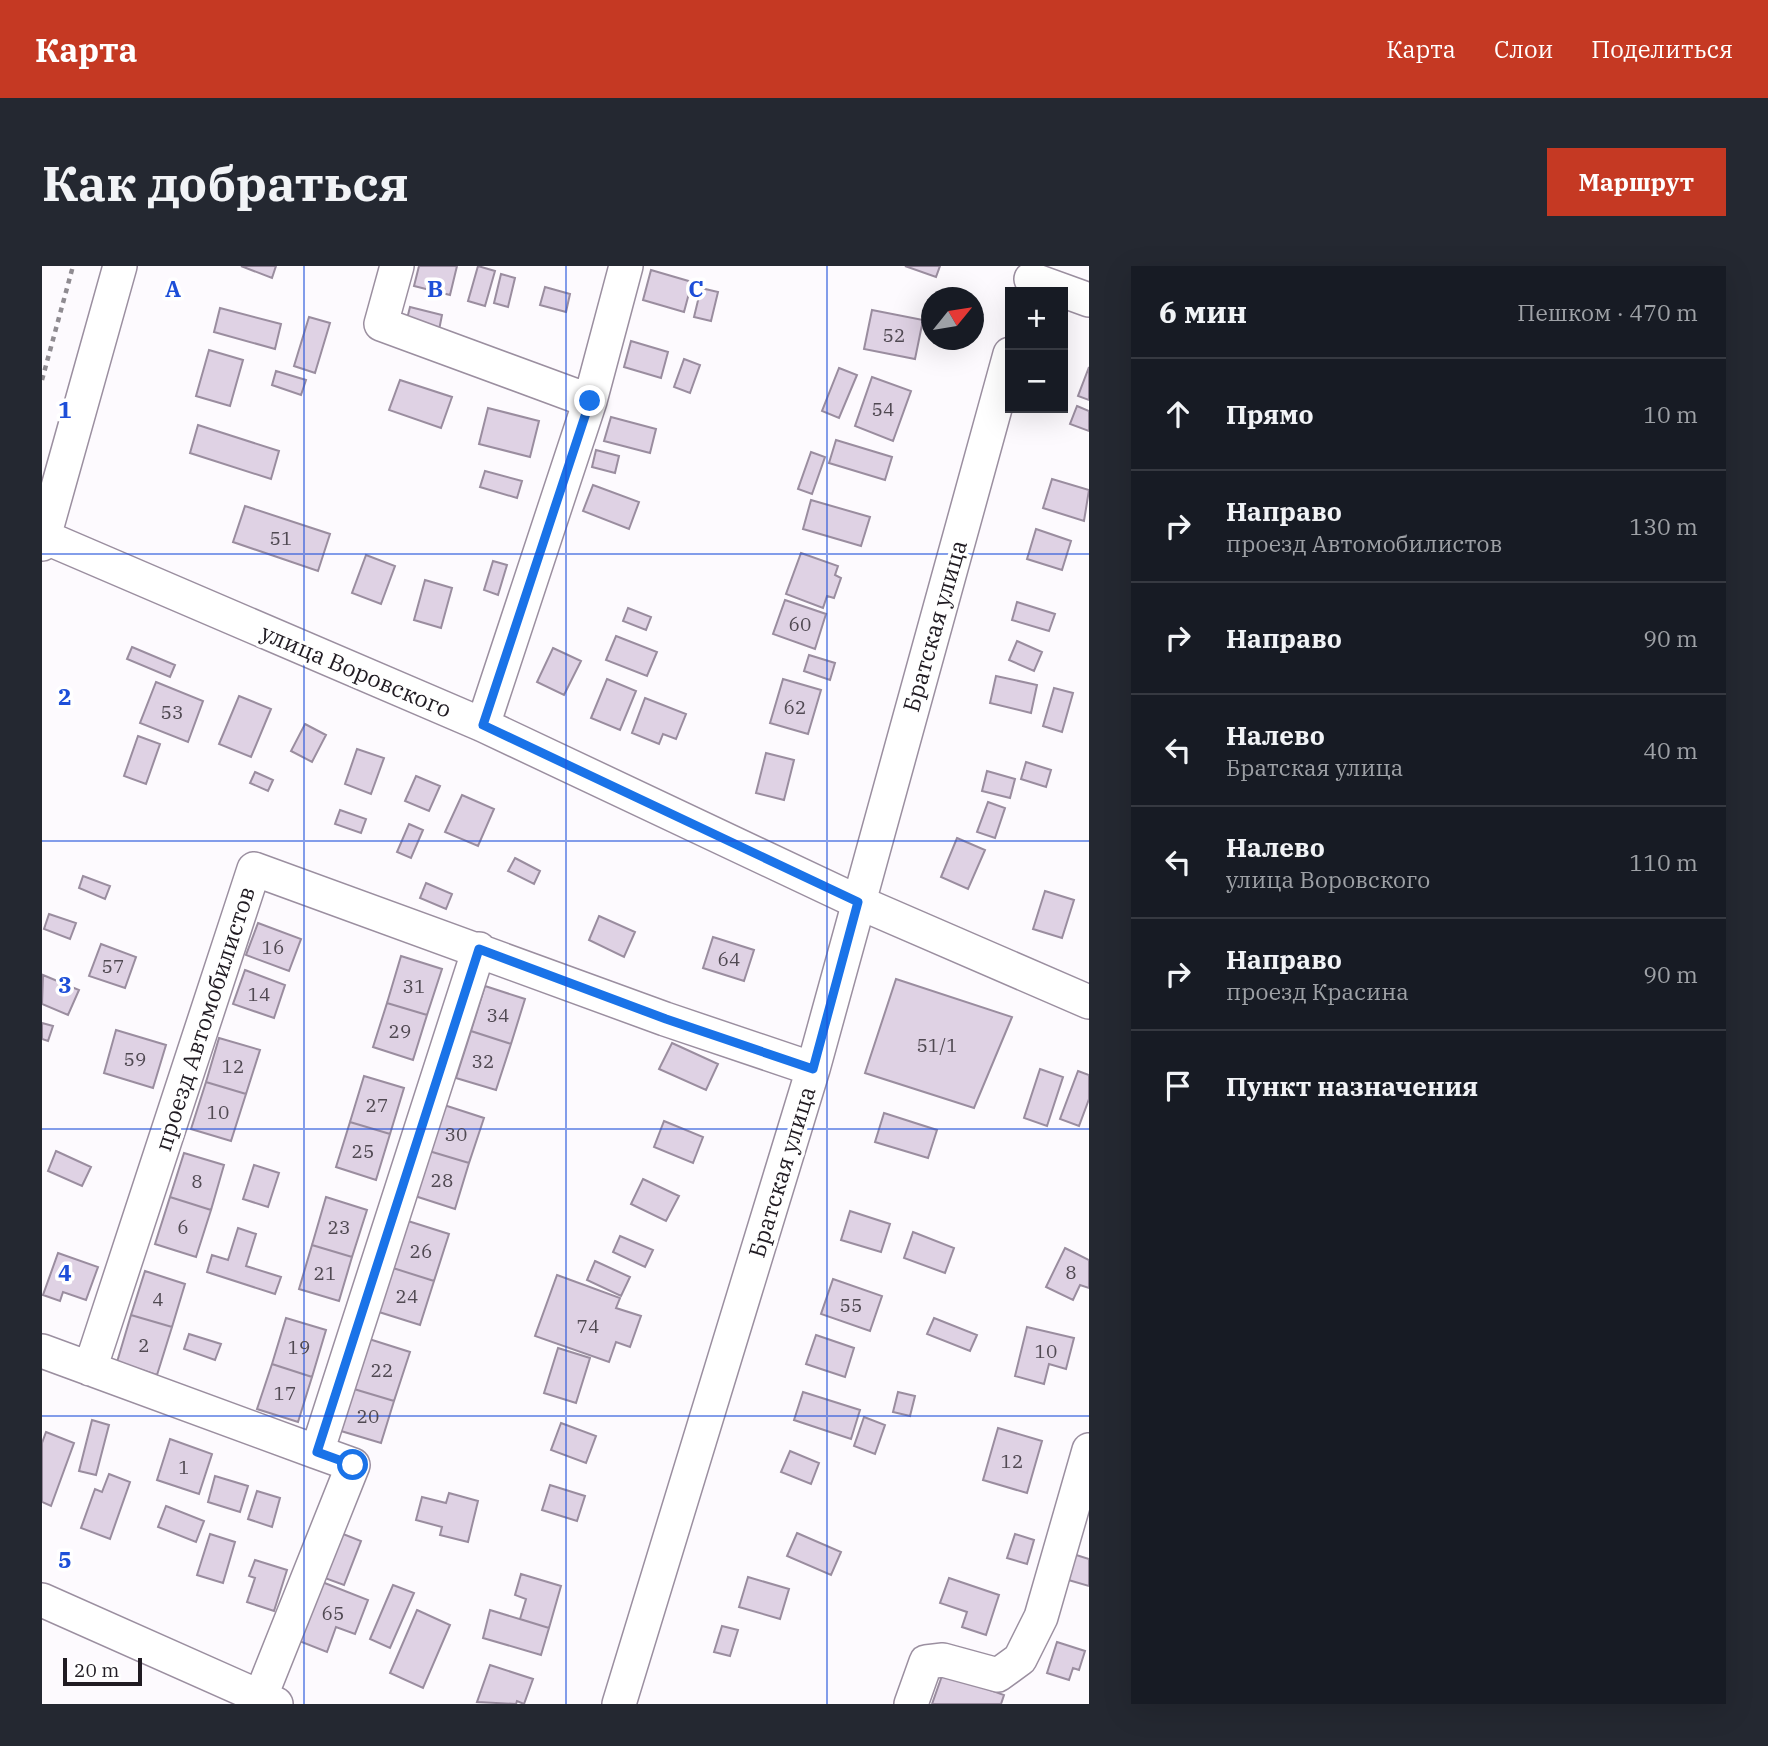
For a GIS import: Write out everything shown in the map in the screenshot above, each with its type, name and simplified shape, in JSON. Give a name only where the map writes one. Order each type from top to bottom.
[{"type":"street","points":[[43,539],[120,266]]},
{"type":"street","points":[[397,266],[381,324],[590,401]]},
{"type":"street","points":[[483,725],[590,401],[626,266]]},
{"type":"street","points":[[1031,279],[1089,300]]},
{"type":"street","name":"Братская улица","points":[[619,1704],[813,1069],[1005,372]]},
{"type":"street","name":"улица Воровского","points":[[43,539],[483,725],[858,902],[1089,1002]]},
{"type":"street","name":"проезд Автомобилистов","points":[[90,1369],[254,869],[479,949]]},
{"type":"street","points":[[317,1452],[479,949],[666,1019],[813,1069]]},
{"type":"street","points":[[42,1351],[353,1465],[268,1701],[42,1600]]},
{"type":"street","points":[[911,1704],[926,1662],[943,1660],[998,1675],[1020,1659],[1041,1617],[1089,1450]]},
{"type":"path","points":[[42,380],[73,266]]},
{"type":"building","points":[[241,266],[276,266],[272,278]]},
{"type":"building","points":[[419,266],[457,266],[450,295],[414,286]]},
{"type":"building","points":[[478,266],[495,271],[485,306],[468,301]]},
{"type":"building","points":[[905,266],[940,266],[936,277]]},
{"type":"building","points":[[651,270],[692,282],[684,312],[643,300]]},
{"type":"building","points":[[501,274],[515,278],[508,307],[494,303]]},
{"type":"building","points":[[545,287],[570,294],[566,312],[540,305]]},
{"type":"building","points":[[701,288],[718,292],[711,321],[694,317]]},
{"type":"building","points":[[410,307],[442,315],[439,330],[406,323]]},
{"type":"building","points":[[220,308],[281,324],[275,349],[214,332]]},
{"type":"building","points":[[872,310],[921,320],[915,359],[864,349]]},
{"type":"building","points":[[309,317],[330,323],[315,373],[294,366]]},
{"type":"building","points":[[631,341],[668,352],[661,378],[624,367]]},
{"type":"building","points":[[209,350],[243,360],[230,406],[196,396]]},
{"type":"building","points":[[684,359],[700,365],[690,393],[674,387]]},
{"type":"building","points":[[1089,367],[1089,400],[1078,396]]},
{"type":"building","points":[[839,368],[857,375],[839,418],[822,411]]},
{"type":"building","points":[[276,371],[306,380],[301,395],[272,385]]},
{"type":"building","points":[[872,377],[911,391],[893,441],[855,426]]},
{"type":"building","points":[[400,380],[452,397],[441,428],[389,410]]},
{"type":"building","points":[[1077,406],[1089,411],[1089,431],[1070,424]]},
{"type":"building","points":[[488,408],[539,421],[530,457],[479,444]]},
{"type":"building","points":[[611,417],[656,429],[650,453],[604,441]]},
{"type":"building","points":[[198,425],[279,451],[271,479],[190,453]]},
{"type":"building","points":[[836,440],[892,457],[885,480],[829,463]]},
{"type":"building","points":[[596,450],[619,456],[615,473],[592,467]]},
{"type":"building","points":[[811,452],[825,457],[812,494],[798,489]]},
{"type":"building","points":[[485,471],[522,481],[517,498],[480,487]]},
{"type":"building","points":[[1052,479],[1089,490],[1084,521],[1043,508]]},
{"type":"building","points":[[593,485],[639,502],[629,529],[583,511]]},
{"type":"building","points":[[811,500],[870,517],[861,546],[803,529]]},
{"type":"building","points":[[245,506],[330,534],[318,571],[233,542]]},
{"type":"building","points":[[1036,529],[1071,541],[1062,570],[1027,559]]},
{"type":"building","points":[[801,553],[838,566],[835,575],[841,578],[834,598],[827,596],[823,608],[786,594]]},
{"type":"building","points":[[366,555],[395,566],[381,604],[352,593]]},
{"type":"building","points":[[493,561],[507,565],[498,595],[484,590]]},
{"type":"building","points":[[425,580],[452,588],[441,628],[414,620]]},
{"type":"building","points":[[785,600],[826,614],[815,649],[773,634]]},
{"type":"building","points":[[1017,602],[1055,614],[1049,631],[1012,620]]},
{"type":"building","points":[[628,608],[651,617],[646,630],[623,621]]},
{"type":"building","points":[[616,636],[657,652],[647,676],[606,660]]},
{"type":"building","points":[[1017,641],[1042,652],[1034,671],[1009,660]]},
{"type":"building","points":[[132,647],[175,665],[170,677],[127,659]]},
{"type":"building","points":[[553,648],[581,661],[564,695],[537,682]]},
{"type":"building","points":[[809,655],[835,663],[830,680],[804,671]]},
{"type":"building","points":[[996,676],[1037,685],[1031,713],[990,703]]},
{"type":"building","points":[[607,679],[636,691],[620,730],[591,718]]},
{"type":"building","points":[[783,679],[821,690],[808,734],[770,723]]},
{"type":"building","points":[[156,682],[203,701],[188,742],[140,723]]},
{"type":"building","points":[[1054,688],[1073,693],[1062,732],[1043,726]]},
{"type":"building","points":[[239,696],[271,709],[251,757],[219,744]]},
{"type":"building","points":[[645,698],[686,714],[676,739],[663,734],[659,744],[632,733]]},
{"type":"building","points":[[305,724],[326,735],[312,762],[291,751]]},
{"type":"building","points":[[138,736],[160,744],[146,784],[124,776]]},
{"type":"building","points":[[357,749],[384,758],[371,794],[345,784]]},
{"type":"building","points":[[766,753],[794,760],[784,800],[756,793]]},
{"type":"building","points":[[1026,762],[1051,770],[1046,787],[1021,779]]},
{"type":"building","points":[[987,771],[1015,779],[1010,798],[982,791]]},
{"type":"building","points":[[255,772],[273,780],[268,791],[250,783]]},
{"type":"building","points":[[416,776],[440,786],[429,811],[405,801]]},
{"type":"building","points":[[462,795],[494,809],[478,846],[445,832]]},
{"type":"building","points":[[988,802],[1005,808],[995,838],[977,832]]},
{"type":"building","points":[[340,810],[366,819],[361,833],[335,824]]},
{"type":"building","points":[[409,824],[423,830],[411,858],[397,852]]},
{"type":"building","points":[[957,838],[985,850],[968,889],[941,877]]},
{"type":"building","points":[[515,858],[540,871],[534,884],[508,871]]},
{"type":"building","points":[[83,876],[110,886],[105,899],[79,888]]},
{"type":"building","points":[[426,883],[452,894],[446,909],[420,898]]},
{"type":"building","points":[[1045,891],[1074,900],[1062,938],[1033,929]]},
{"type":"building","points":[[49,914],[76,923],[70,939],[44,929]]},
{"type":"building","points":[[599,916],[635,932],[624,957],[589,940]]},
{"type":"building","points":[[258,923],[301,939],[289,971],[246,955]]},
{"type":"building","points":[[713,937],[754,950],[744,981],[703,968]]},
{"type":"building","points":[[101,944],[136,957],[125,988],[89,976]]},
{"type":"building","points":[[401,956],[442,969],[427,1015],[387,1003]]},
{"type":"building","points":[[245,970],[285,985],[274,1018],[233,1004]]},
{"type":"building","points":[[43,975],[79,990],[68,1015],[42,1004]]},
{"type":"building","points":[[896,979],[1012,1017],[974,1108],[865,1073]]},
{"type":"building","points":[[485,986],[525,999],[511,1044],[471,1031]]},
{"type":"building","points":[[387,1003],[427,1015],[413,1060],[373,1047]]},
{"type":"building","points":[[42,1023],[53,1026],[48,1041],[42,1039]]},
{"type":"building","points":[[116,1030],[166,1045],[153,1088],[104,1073]]},
{"type":"building","points":[[471,1031],[511,1044],[496,1090],[456,1078]]},
{"type":"building","points":[[219,1038],[260,1050],[246,1094],[206,1082]]},
{"type":"building","points":[[672,1043],[718,1064],[706,1090],[659,1069]]},
{"type":"building","points":[[1040,1069],[1063,1077],[1047,1126],[1024,1118]]},
{"type":"building","points":[[1078,1071],[1089,1075],[1089,1099],[1079,1126],[1060,1119]]},
{"type":"building","points":[[364,1076],[404,1088],[390,1134],[350,1122]]},
{"type":"building","points":[[206,1082],[246,1094],[231,1141],[191,1129]]},
{"type":"building","points":[[444,1105],[484,1118],[469,1163],[429,1151]]},
{"type":"building","points":[[884,1113],[937,1130],[928,1158],[875,1142]]},
{"type":"building","points":[[664,1121],[703,1137],[693,1163],[654,1147]]},
{"type":"building","points":[[350,1122],[390,1134],[376,1180],[336,1167]]},
{"type":"building","points":[[56,1151],[91,1167],[82,1186],[48,1171]]},
{"type":"building","points":[[429,1151],[469,1163],[455,1209],[415,1196]]},
{"type":"building","points":[[184,1153],[224,1165],[211,1210],[170,1197]]},
{"type":"building","points":[[254,1165],[279,1173],[268,1207],[243,1199]]},
{"type":"building","points":[[643,1179],[679,1196],[666,1221],[631,1204]]},
{"type":"building","points":[[170,1197],[211,1210],[196,1257],[155,1244]]},
{"type":"building","points":[[326,1197],[367,1210],[352,1257],[312,1245]]},
{"type":"building","points":[[850,1211],[890,1224],[881,1252],[841,1240]]},
{"type":"building","points":[[408,1221],[449,1234],[434,1281],[393,1268]]},
{"type":"building","points":[[238,1228],[256,1234],[246,1266],[281,1277],[275,1294],[207,1272],[212,1255],[228,1260]]},
{"type":"building","points":[[913,1232],[954,1248],[945,1273],[904,1258]]},
{"type":"building","points":[[620,1236],[653,1250],[645,1267],[613,1252]]},
{"type":"building","points":[[312,1245],[352,1257],[339,1301],[299,1289]]},
{"type":"building","points":[[1065,1248],[1089,1260],[1089,1288],[1080,1285],[1073,1300],[1046,1287]]},
{"type":"building","points":[[58,1253],[98,1267],[86,1300],[63,1292],[60,1301],[43,1295]]},
{"type":"building","points":[[595,1261],[630,1277],[621,1296],[587,1280]]},
{"type":"building","points":[[393,1268],[434,1281],[420,1325],[379,1312]]},
{"type":"building","points":[[145,1271],[185,1284],[172,1327],[131,1315]]},
{"type":"building","points":[[557,1275],[620,1298],[616,1308],[641,1316],[630,1347],[616,1342],[609,1362],[535,1336]]},
{"type":"building","points":[[833,1279],[882,1296],[870,1331],[821,1314]]},
{"type":"building","points":[[131,1315],[172,1327],[157,1375],[117,1362]]},
{"type":"building","points":[[286,1318],[326,1330],[312,1377],[272,1364]]},
{"type":"building","points":[[934,1318],[977,1335],[970,1351],[927,1334]]},
{"type":"building","points":[[1027,1327],[1074,1338],[1066,1369],[1049,1364],[1044,1384],[1015,1376]]},
{"type":"building","points":[[189,1334],[221,1344],[215,1360],[184,1349]]},
{"type":"building","points":[[816,1335],[854,1348],[845,1377],[806,1364]]},
{"type":"building","points":[[369,1339],[410,1352],[394,1401],[354,1389]]},
{"type":"building","points":[[558,1348],[590,1358],[576,1403],[544,1393]]},
{"type":"building","points":[[272,1364],[312,1377],[298,1422],[257,1409]]},
{"type":"building","points":[[354,1389],[394,1401],[381,1443],[341,1431]]},
{"type":"building","points":[[803,1392],[860,1410],[851,1439],[794,1420]]},
{"type":"building","points":[[898,1392],[915,1396],[910,1416],[893,1412]]},
{"type":"building","points":[[864,1417],[885,1425],[875,1454],[854,1446]]},
{"type":"building","points":[[92,1420],[109,1425],[96,1475],[79,1471]]},
{"type":"building","points":[[561,1423],[596,1436],[586,1463],[551,1450]]},
{"type":"building","points":[[998,1428],[1042,1441],[1027,1493],[983,1480]]},
{"type":"building","points":[[46,1432],[74,1443],[51,1506],[42,1502],[42,1443]]},
{"type":"building","points":[[170,1439],[212,1454],[199,1494],[157,1480]]},
{"type":"building","points":[[790,1451],[819,1463],[811,1484],[781,1472]]},
{"type":"building","points":[[109,1474],[130,1482],[110,1539],[81,1528],[95,1489],[102,1492]]},
{"type":"building","points":[[215,1476],[248,1486],[240,1512],[208,1502]]},
{"type":"building","points":[[550,1485],[585,1496],[577,1521],[542,1510]]},
{"type":"building","points":[[257,1491],[280,1498],[272,1527],[248,1519]]},
{"type":"building","points":[[449,1493],[478,1501],[468,1542],[440,1535],[442,1527],[416,1520],[422,1497],[446,1503]]},
{"type":"building","points":[[166,1506],[204,1521],[196,1542],[158,1527]]},
{"type":"building","points":[[338,1532],[361,1541],[344,1585],[322,1577]]},
{"type":"building","points":[[797,1533],[841,1552],[831,1575],[787,1556]]},
{"type":"building","points":[[210,1534],[235,1542],[223,1583],[197,1575]]},
{"type":"building","points":[[1015,1534],[1034,1540],[1027,1564],[1007,1558]]},
{"type":"building","points":[[1073,1554],[1089,1559],[1089,1586],[1065,1579]]},
{"type":"building","points":[[255,1560],[287,1570],[274,1611],[247,1602],[255,1578],[249,1576]]},
{"type":"building","points":[[521,1574],[561,1586],[549,1628],[520,1619],[526,1599],[515,1595]]},
{"type":"building","points":[[748,1577],[789,1589],[780,1619],[739,1607]]},
{"type":"building","points":[[949,1578],[999,1595],[986,1635],[962,1627],[967,1612],[940,1603]]},
{"type":"building","points":[[317,1580],[368,1600],[355,1634],[336,1627],[327,1652],[294,1639]]},
{"type":"building","points":[[393,1585],[414,1593],[390,1648],[370,1639]]},
{"type":"building","points":[[417,1610],[450,1625],[423,1688],[390,1673]]},
{"type":"building","points":[[490,1610],[549,1628],[541,1655],[483,1638]]},
{"type":"building","points":[[722,1626],[738,1630],[730,1656],[714,1652]]},
{"type":"building","points":[[1057,1642],[1085,1651],[1079,1670],[1073,1668],[1069,1680],[1047,1673]]},
{"type":"building","points":[[490,1665],[533,1679],[524,1704],[517,1701],[516,1704],[477,1702]]},
{"type":"building","points":[[943,1673],[1004,1695],[1001,1704],[932,1704]]},
{"type":"route","points":[[353,1465],[317,1452],[479,949],[666,1019],[813,1069],[858,902],[483,725],[590,401]]}]
